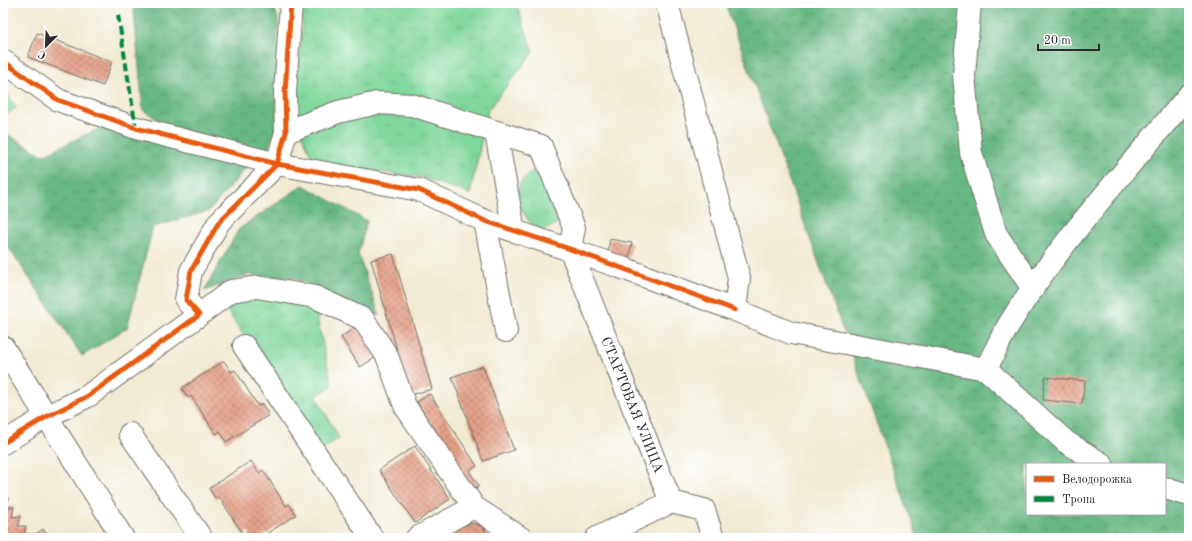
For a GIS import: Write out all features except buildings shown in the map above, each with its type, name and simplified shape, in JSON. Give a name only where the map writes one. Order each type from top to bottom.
[{"type":"street","points":[[199,315],[186,300],[192,271],[220,222],[277,164],[286,132],[285,94],[291,3]]},
{"type":"street","points":[[667,3],[739,278],[735,310]]},
{"type":"street","points":[[970,3],[964,75],[971,153],[996,234],[1033,289]]},
{"type":"street","points":[[3,61],[58,100],[136,128],[277,164],[419,190],[485,221],[570,249],[735,310],[791,333],[986,369],[1066,442],[1100,463]]},
{"type":"street","points":[[986,369],[1008,327],[1033,289],[1086,217],[1189,95]]},
{"type":"street","points":[[286,132],[338,112],[377,103],[412,105],[540,146],[574,228],[570,249]]},
{"type":"street","points":[[496,133],[514,231]]},
{"type":"street","points":[[485,221],[506,331]]},
{"type":"street","name":"СТАРТОВАЯ УЛИЦА","points":[[570,249],[671,502]]},
{"type":"street","points":[[3,443],[46,417],[88,396],[231,291],[257,286],[315,297],[363,319],[387,356],[405,406],[474,507],[521,538]]},
{"type":"street","points":[[244,346],[372,538]]},
{"type":"street","points":[[3,347],[123,538]]},
{"type":"street","points":[[130,434],[201,538]]},
{"type":"street","points":[[1166,488],[1189,495]]},
{"type":"street","points":[[597,538],[671,502],[704,510],[713,538]]},
{"type":"street","points":[[418,538],[474,507]]},
{"type":"green space","points":[[133,3],[273,3],[278,19],[276,130],[265,155],[169,127],[143,110]]},
{"type":"green space","points":[[300,3],[516,3],[533,52],[488,110],[470,194],[421,177],[314,164],[295,109],[295,83],[302,28]]},
{"type":"green space","points":[[725,3],[1189,3],[1189,538],[918,538]]},
{"type":"green space","points":[[3,87],[16,108],[3,117]]},
{"type":"green space","points":[[102,127],[248,166],[209,211],[153,227],[127,328],[82,356],[3,239],[3,132],[43,155]]},
{"type":"green space","points":[[533,171],[545,181],[558,223],[543,231],[530,222],[521,208],[519,201],[519,187],[526,176]]},
{"type":"green space","points":[[303,185],[367,221],[358,254],[380,316],[325,294],[295,278],[248,275],[204,291],[239,229]]},
{"type":"green space","points":[[257,294],[314,304],[332,386],[316,396],[339,438],[321,450],[224,306],[234,297]]},
{"type":"marked path","points":[[118,15],[136,128]]},
{"type":"cycle path","points":[[3,443],[46,417],[88,396],[199,315],[186,300],[191,271],[219,222],[277,164],[286,132],[285,93],[291,3]]},
{"type":"cycle path","points":[[3,61],[58,100],[136,128],[277,164],[419,190],[485,221],[570,249],[735,310]]}]
